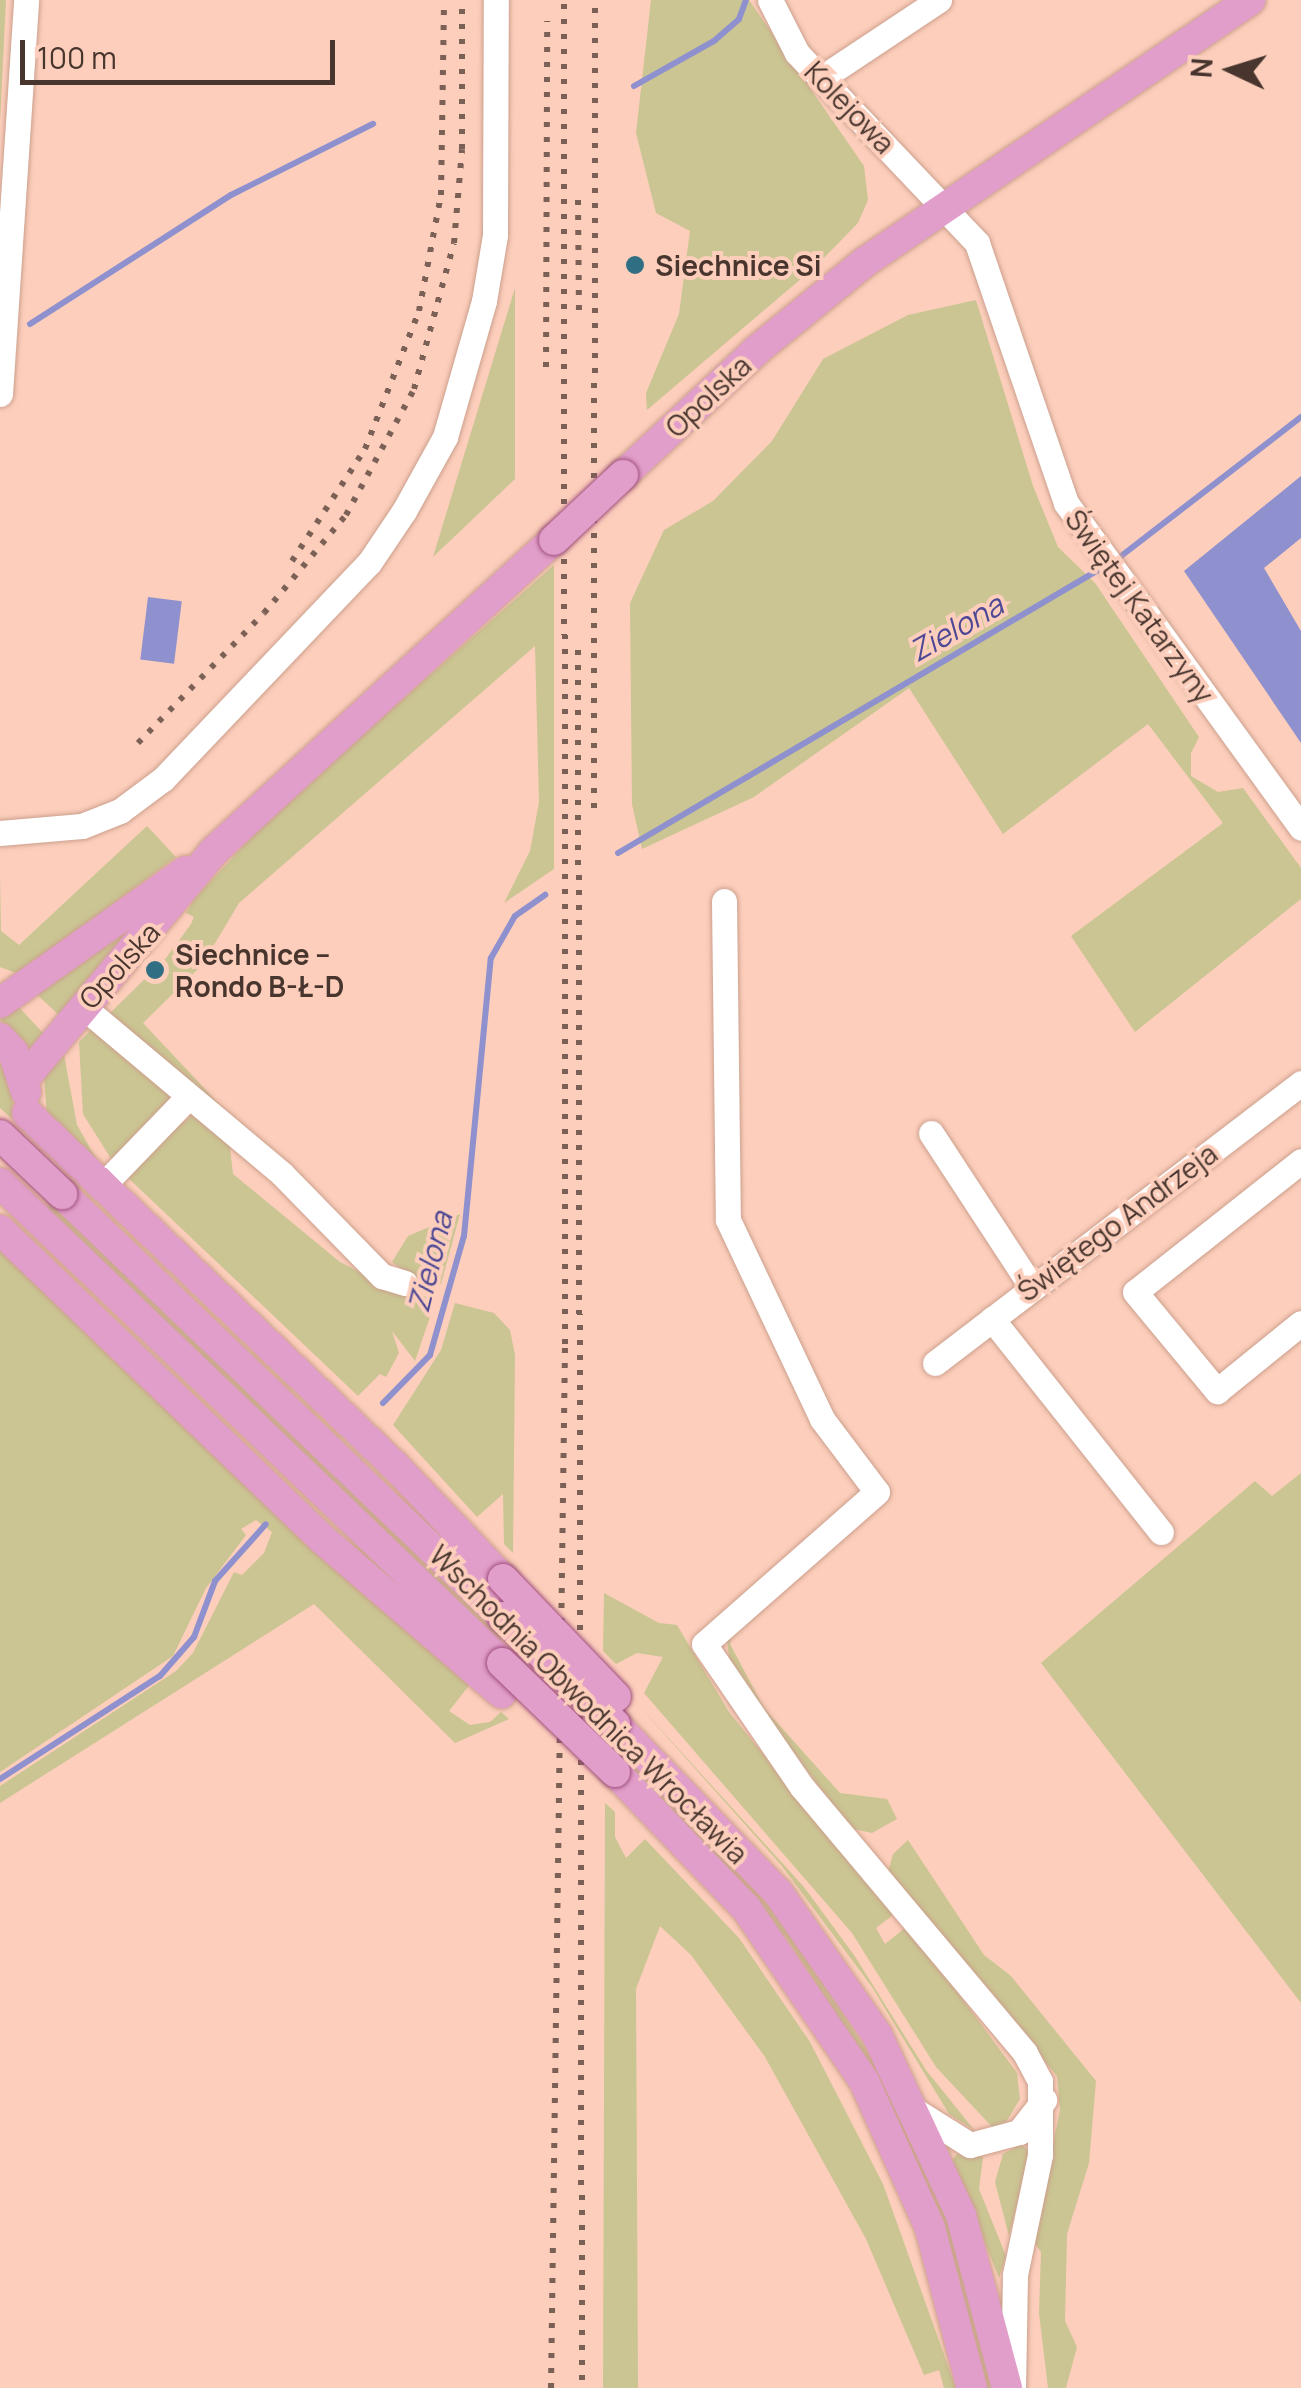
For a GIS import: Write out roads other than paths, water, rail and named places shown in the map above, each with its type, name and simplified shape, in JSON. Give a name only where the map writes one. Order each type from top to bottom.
[{"type":"main road","name":"Opolska","points":[[25,1078],[213,852],[757,350],[944,203],[1250,0]]},
{"type":"main road","name":"Opolska","points":[[0,1002],[213,852]]},
{"type":"main road","points":[[0,1038],[25,1078],[27,1113],[0,1167]]},
{"type":"main road","points":[[27,1113],[504,1579],[616,1710]]},
{"type":"main road","name":"Wschodnia Obwodnica Wrocławia","points":[[0,1134],[503,1616],[616,1710],[816,1943],[916,2111],[973,2252],[1010,2388]]},
{"type":"main road","name":"Wschodnia Obwodnica Wrocławia","points":[[0,1183],[502,1678],[581,1738],[746,1908],[864,2081],[930,2228],[972,2388]]},
{"type":"main road","points":[[0,1230],[321,1538],[502,1678]]},
{"type":"street","points":[[0,394],[26,0]]},
{"type":"street","points":[[0,832],[82,826],[120,811],[163,779],[369,564],[404,511],[445,437],[484,301],[495,235],[496,0]]},
{"type":"street","name":"Kolejowa","points":[[770,0],[780,29],[820,79],[944,203]]},
{"type":"street","points":[[820,79],[939,0]]},
{"type":"street","name":"Świętej Katarzyny","points":[[944,203],[977,243],[1056,481],[1086,532],[1301,828]]},
{"type":"street","points":[[724,901],[728,1220],[822,1418],[876,1492],[704,1644],[802,1787],[1025,2053],[1044,2100],[1040,2155],[1014,2275],[1010,2388]]},
{"type":"street","points":[[82,1006],[282,1174],[370,1265],[405,1283]]},
{"type":"street","name":"Świętego Andrzeja","points":[[935,1363],[1031,1286],[1301,1084]]},
{"type":"street","points":[[102,1185],[188,1097]]},
{"type":"street","points":[[932,1133],[1031,1286]]},
{"type":"street","points":[[1301,1161],[1135,1292],[1216,1391],[1301,1323]]},
{"type":"street","points":[[992,1319],[1160,1532]]},
{"type":"street","points":[[916,2111],[970,2145],[1019,2132],[1044,2100]]},
{"type":"water","points":[[1301,476],[1301,538],[1264,568],[1301,631],[1301,743],[1184,571]]},
{"type":"water","points":[[148,597],[182,601],[174,664],[140,660]]},
{"type":"waterway","points":[[634,86],[714,41],[739,19],[746,0]]},
{"type":"waterway","points":[[30,324],[231,195],[373,124]]},
{"type":"waterway","name":"Zielona","points":[[1116,560],[1301,417]]},
{"type":"waterway","name":"Zielona","points":[[618,853],[1105,566]]},
{"type":"waterway","name":"Zielona","points":[[383,1403],[430,1355],[464,1236],[491,958],[515,916],[545,895]]},
{"type":"waterway","name":"Zielona","points":[[0,1779],[160,1676],[194,1637],[215,1581],[266,1524]]},
{"type":"railway","points":[[292,561],[365,449],[419,311],[441,195],[444,0]]},
{"type":"railway","points":[[138,743],[264,613],[346,515],[414,389],[454,243],[462,149],[462,0]]},
{"type":"railway","points":[[551,2388],[565,1344],[564,0]]},
{"type":"railway","points":[[594,808],[595,0]]},
{"type":"railway","points":[[546,367],[547,21]]},
{"type":"railway","points":[[578,200],[579,315]]},
{"type":"railway","points":[[578,650],[582,2388]]},
{"type":"place","name":"Siechnice Si","points":[[635,265]]},
{"type":"place","name":"Siechnice – Rondo B-Ł-D","points":[[155,970]]}]
